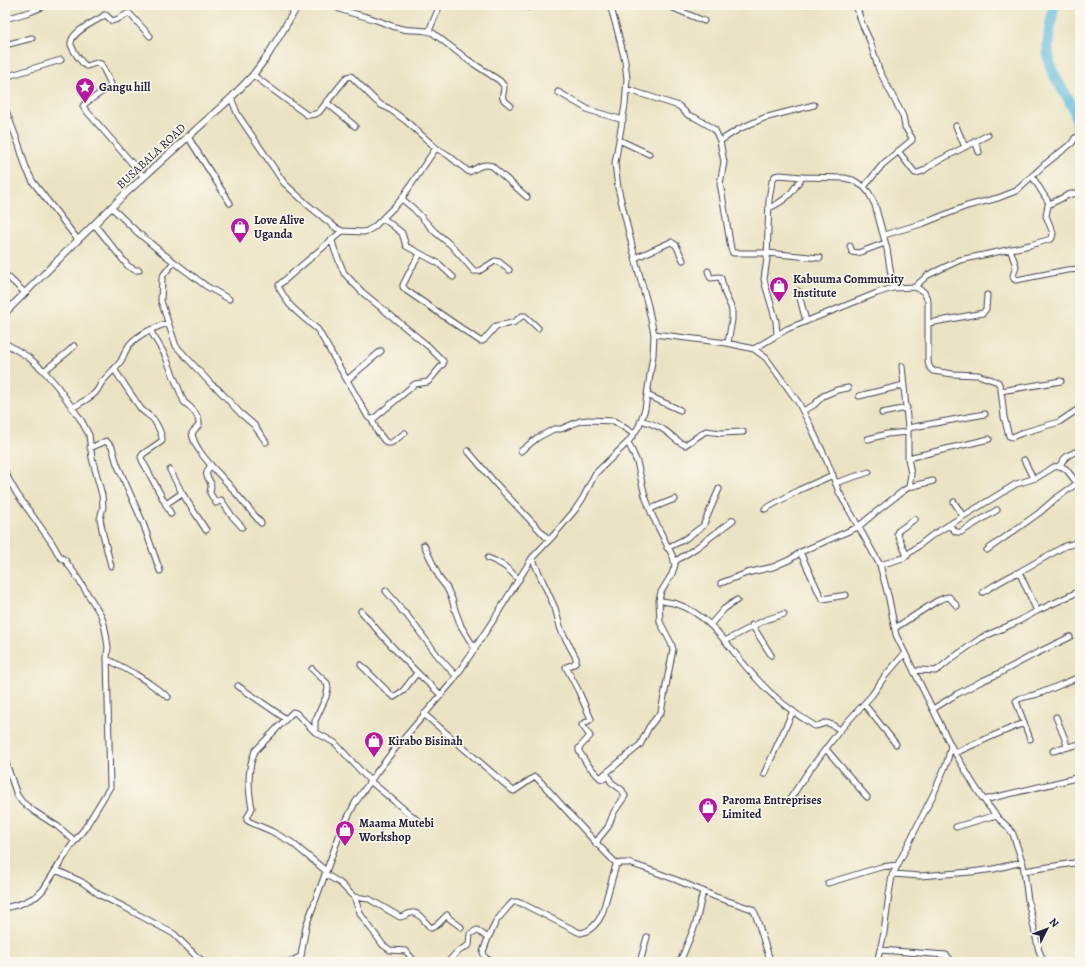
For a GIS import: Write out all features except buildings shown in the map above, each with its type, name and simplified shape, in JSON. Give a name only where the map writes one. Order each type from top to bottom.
[{"type":"street","points":[[6,5],[5,19],[30,12],[47,5]]},
{"type":"street","points":[[288,5],[297,7]]},
{"type":"street","points":[[332,5],[343,10],[378,20],[393,27],[408,30],[429,31],[433,33],[468,60],[500,81],[504,86],[502,96],[503,99],[510,105]]},
{"type":"street","points":[[429,31],[440,5]]},
{"type":"street","points":[[289,962],[300,960],[306,926],[341,831],[355,803],[394,750],[456,676],[475,650],[532,558],[550,540],[575,510],[595,474],[628,442],[634,434],[645,409],[653,355],[654,334],[615,171],[615,163],[623,120],[627,79],[625,61],[610,5]]},
{"type":"street","points":[[666,5],[704,21]]},
{"type":"street","points":[[856,5],[879,70],[903,116],[905,127],[912,138],[912,140],[883,164],[864,187]]},
{"type":"street","name":"BUSABALA ROAD","points":[[5,313],[111,207],[254,75],[297,7]]},
{"type":"street","points":[[144,177],[84,108],[83,106],[86,103],[110,87],[111,84],[100,64],[98,63],[86,66],[77,55],[71,45],[71,42],[75,34],[104,15],[112,21],[129,13],[150,36]]},
{"type":"street","points":[[5,45],[32,38]]},
{"type":"street","points":[[5,77],[61,60]]},
{"type":"street","points":[[254,75],[307,114],[316,115],[346,76],[351,76],[376,101],[406,121],[436,148],[448,155],[469,173],[481,165],[492,166],[527,197]]},
{"type":"street","points":[[626,89],[679,106],[688,115],[694,117],[714,130],[720,142],[724,162],[720,187],[732,252],[735,254],[767,253],[820,258]]},
{"type":"street","points":[[558,92],[589,110],[623,120]]},
{"type":"street","points":[[230,98],[238,115],[284,183],[308,205],[336,228],[342,231],[363,232],[374,227],[402,199],[436,148]]},
{"type":"street","points":[[326,102],[355,126]]},
{"type":"street","points":[[720,142],[739,129],[764,118],[814,105]]},
{"type":"street","points":[[5,110],[19,145],[26,168],[33,182],[78,240]]},
{"type":"street","points":[[956,126],[965,146]]},
{"type":"street","points":[[898,151],[915,172],[918,173],[965,146],[988,135]]},
{"type":"street","points":[[188,137],[230,203]]},
{"type":"street","points":[[884,235],[924,223],[967,206],[1012,193],[1078,137]]},
{"type":"street","points":[[619,140],[649,154]]},
{"type":"street","points":[[975,141],[979,152]]},
{"type":"street","points":[[777,335],[776,321],[764,279],[769,208],[772,181],[775,176],[844,178],[853,180],[864,187],[876,204],[884,235],[893,288]]},
{"type":"street","points":[[1032,176],[1049,203]]},
{"type":"street","points":[[769,208],[790,196],[802,177]]},
{"type":"street","points":[[1049,203],[1080,192]]},
{"type":"street","points":[[402,199],[414,209],[435,232],[451,245],[474,271],[479,271],[495,260],[510,270]]},
{"type":"street","points":[[915,287],[928,275],[960,260],[1049,240],[1052,238],[1053,233],[1046,216],[1049,203]]},
{"type":"street","points":[[111,207],[136,231],[174,262],[206,286],[229,300]]},
{"type":"street","points":[[383,218],[402,234],[406,246],[438,263],[453,277]]},
{"type":"street","points":[[94,224],[128,266],[135,270],[139,270]]},
{"type":"street","points":[[342,231],[279,285],[279,288],[296,311],[318,330],[368,417],[372,420],[377,431],[384,440],[387,443],[394,442],[405,433]]},
{"type":"street","points":[[332,240],[334,251],[344,273],[362,292],[428,346],[443,361],[443,364],[430,380],[426,383],[415,384],[372,420]]},
{"type":"street","points":[[635,258],[671,242],[676,245],[683,260]]},
{"type":"street","points":[[850,246],[852,252],[858,252],[885,243]]},
{"type":"street","points":[[1010,249],[1016,266],[1014,276],[1014,279],[1016,280],[1067,270],[1080,269]]},
{"type":"street","points":[[420,254],[403,285],[404,288],[480,341],[484,340],[496,326],[513,323],[522,316],[525,316],[538,328]]},
{"type":"street","points":[[174,262],[164,274],[161,301],[174,343],[212,385],[218,389],[235,408],[254,425],[266,442]]},
{"type":"street","points":[[708,271],[711,278],[721,278],[725,294],[731,307],[732,320],[728,343]]},
{"type":"street","points":[[5,274],[25,293]]},
{"type":"street","points":[[754,349],[787,329],[877,293],[893,288],[915,287],[924,292],[928,301],[928,357],[930,368],[933,371],[953,374],[978,375],[998,382],[1000,384],[1004,417],[1010,437],[1059,422],[1080,408]]},
{"type":"street","points":[[798,291],[806,321]]},
{"type":"street","points":[[929,323],[983,313],[986,309],[987,294]]},
{"type":"street","points":[[72,408],[88,399],[96,392],[102,382],[114,369],[131,343],[144,333],[168,323]]},
{"type":"street","points":[[150,330],[165,355],[184,402],[190,407],[199,420],[199,426],[192,432],[196,446],[210,465],[231,486],[261,523]]},
{"type":"street","points":[[654,334],[728,343],[754,349],[766,358],[792,393],[827,460],[839,492],[880,565],[896,635],[951,746],[984,800],[996,815],[1010,828],[1013,834],[1022,862],[1028,900],[1039,951],[1044,962]]},
{"type":"street","points":[[5,343],[28,357],[58,386],[89,435],[90,448],[102,494],[103,507],[100,519],[111,566]]},
{"type":"street","points":[[44,371],[74,346]]},
{"type":"street","points":[[347,380],[381,351]]},
{"type":"street","points":[[902,366],[907,408],[908,458],[911,474],[909,487]]},
{"type":"street","points":[[114,369],[141,409],[155,421],[162,437],[162,441],[143,454],[142,460],[171,514]]},
{"type":"street","points":[[1001,391],[1061,381]]},
{"type":"street","points":[[859,396],[904,385]]},
{"type":"street","points":[[802,411],[814,405],[824,396],[837,390],[848,388]]},
{"type":"street","points":[[647,395],[680,410]]},
{"type":"street","points":[[882,413],[907,408]]},
{"type":"street","points":[[868,439],[985,414]]},
{"type":"street","points":[[641,420],[657,426],[670,434],[681,444],[685,445],[706,431],[721,433],[743,432]]},
{"type":"street","points":[[521,451],[536,438],[554,429],[561,430],[580,421],[614,421],[634,434]]},
{"type":"street","points":[[908,458],[989,439]]},
{"type":"street","points":[[90,448],[106,440],[112,447],[117,464],[143,524],[160,571]]},
{"type":"street","points":[[600,778],[640,745],[650,727],[661,712],[673,649],[672,643],[660,622],[659,600],[661,592],[674,570],[675,565],[645,496],[636,462],[628,442]]},
{"type":"street","points":[[880,565],[896,561],[907,556],[925,540],[963,516],[1016,484],[1060,466],[1068,454],[1080,450]]},
{"type":"street","points":[[468,451],[496,484],[550,540]]},
{"type":"street","points":[[1024,460],[1033,478]]},
{"type":"street","points":[[210,465],[206,474],[212,486],[210,493],[216,504],[221,500],[242,527]]},
{"type":"street","points":[[987,550],[1079,482],[1066,469],[1060,466]]},
{"type":"street","points":[[170,470],[182,493],[206,530]]},
{"type":"street","points":[[5,471],[17,494],[52,543],[60,557],[65,560],[75,574],[101,615],[104,624],[108,647],[110,787],[86,828],[60,861],[46,886],[37,896],[20,904],[5,908]]},
{"type":"street","points":[[835,483],[868,472]]},
{"type":"street","points":[[765,509],[799,490],[833,475]]},
{"type":"street","points":[[721,582],[747,573],[772,567],[789,560],[800,552],[858,527],[909,487],[933,481]]},
{"type":"street","points":[[668,548],[685,539],[703,526],[719,489]]},
{"type":"street","points":[[166,504],[182,493]]},
{"type":"street","points":[[650,509],[675,499]]},
{"type":"street","points":[[954,502],[963,516]]},
{"type":"street","points":[[949,525],[956,532],[961,532],[997,510]]},
{"type":"street","points":[[907,556],[897,533],[915,519]]},
{"type":"street","points":[[674,562],[696,548],[733,520]]},
{"type":"street","points":[[983,592],[1065,546],[1080,542]]},
{"type":"street","points":[[424,545],[440,579],[447,588],[461,626],[475,650]]},
{"type":"street","points":[[800,552],[823,599],[846,595]]},
{"type":"street","points":[[488,558],[500,562],[519,580]]},
{"type":"street","points":[[532,558],[555,608],[561,630],[576,658],[574,664],[566,667],[591,719],[582,725],[590,736],[579,748],[579,751],[587,764],[600,778]]},
{"type":"street","points":[[1020,572],[1037,611]]},
{"type":"street","points":[[386,591],[456,676]]},
{"type":"street","points":[[914,672],[920,670],[935,671],[981,638],[1080,591]]},
{"type":"street","points":[[894,628],[944,598],[949,597],[957,606]]},
{"type":"street","points":[[659,600],[677,604],[700,616],[725,641],[755,678],[792,711],[815,726],[826,723],[840,730]]},
{"type":"street","points":[[710,625],[724,609],[737,600]]},
{"type":"street","points":[[362,611],[384,638],[417,673],[441,695]]},
{"type":"street","points":[[725,641],[752,625],[784,614]]},
{"type":"street","points":[[752,625],[771,655]]},
{"type":"street","points":[[933,709],[957,694],[1070,637]]},
{"type":"street","points":[[790,799],[840,730],[876,690],[885,676],[905,653]]},
{"type":"street","points":[[107,659],[136,674],[168,697]]},
{"type":"street","points":[[361,665],[394,697],[403,691],[417,673]]},
{"type":"street","points":[[312,669],[327,683],[328,688],[326,697],[315,721],[315,732]]},
{"type":"street","points":[[1030,739],[1016,701],[1025,696],[1034,695],[1080,677]]},
{"type":"street","points":[[238,686],[286,719]]},
{"type":"street","points":[[864,704],[896,744]]},
{"type":"street","points":[[764,774],[792,711]]},
{"type":"street","points":[[415,962],[406,951],[390,950],[383,945],[361,915],[354,897],[340,883],[326,873],[291,842],[272,831],[247,820],[252,808],[249,797],[249,777],[253,756],[258,747],[294,712],[315,732],[335,743],[370,781],[417,820]]},
{"type":"street","points":[[424,714],[512,790],[514,791],[535,777],[538,779],[582,826],[596,844],[617,864]]},
{"type":"street","points":[[1056,717],[1067,746]]},
{"type":"street","points":[[956,753],[1024,723]]},
{"type":"street","points":[[1053,751],[1067,746],[1080,744]]},
{"type":"street","points":[[877,962],[884,933],[888,894],[893,874],[934,793],[947,762],[951,746]]},
{"type":"street","points":[[826,749],[867,797]]},
{"type":"street","points":[[5,760],[17,795],[22,802],[64,831],[75,841]]},
{"type":"street","points":[[596,844],[608,827],[614,812],[625,796],[622,790],[611,782],[608,776],[603,779],[600,778]]},
{"type":"street","points":[[984,800],[1080,777]]},
{"type":"street","points":[[956,827],[996,815]]},
{"type":"street","points":[[493,962],[485,958],[483,952],[497,920],[513,902],[523,904],[580,933],[595,925],[600,919],[616,865],[622,862],[650,870],[716,897],[752,909],[771,962]]},
{"type":"street","points":[[893,874],[920,876],[971,872],[994,869],[1022,862]]},
{"type":"street","points":[[1024,871],[1080,862]]},
{"type":"street","points":[[828,883],[881,867],[898,865]]},
{"type":"street","points":[[56,870],[82,882],[100,895],[174,934],[204,962]]},
{"type":"street","points":[[680,962],[696,923],[703,892]]},
{"type":"street","points":[[354,897],[369,899],[400,917],[412,912],[417,913],[431,928],[437,925],[447,915],[461,927]]},
{"type":"street","points":[[448,962],[457,952],[469,945],[470,934],[477,930],[488,938]]},
{"type":"street","points":[[640,962],[648,936]]},
{"type":"street","points":[[880,950],[946,955],[950,959],[950,962]]},
{"type":"waterway","points":[[1054,5],[1048,39],[1050,66],[1074,110],[1080,138]]},
{"type":"place","name":"Gangu hill","points":[[85,104]]},
{"type":"place","name":"Love Alive Uganda","points":[[240,244]]},
{"type":"place","name":"Kabuuma Community Institute","points":[[779,303]]},
{"type":"place","name":"Kirabo Bisinah","points":[[374,758]]},
{"type":"place","name":"Paroma Entreprises Limited","points":[[708,824]]},
{"type":"place","name":"Maama Mutebi Workshop","points":[[345,847]]}]
